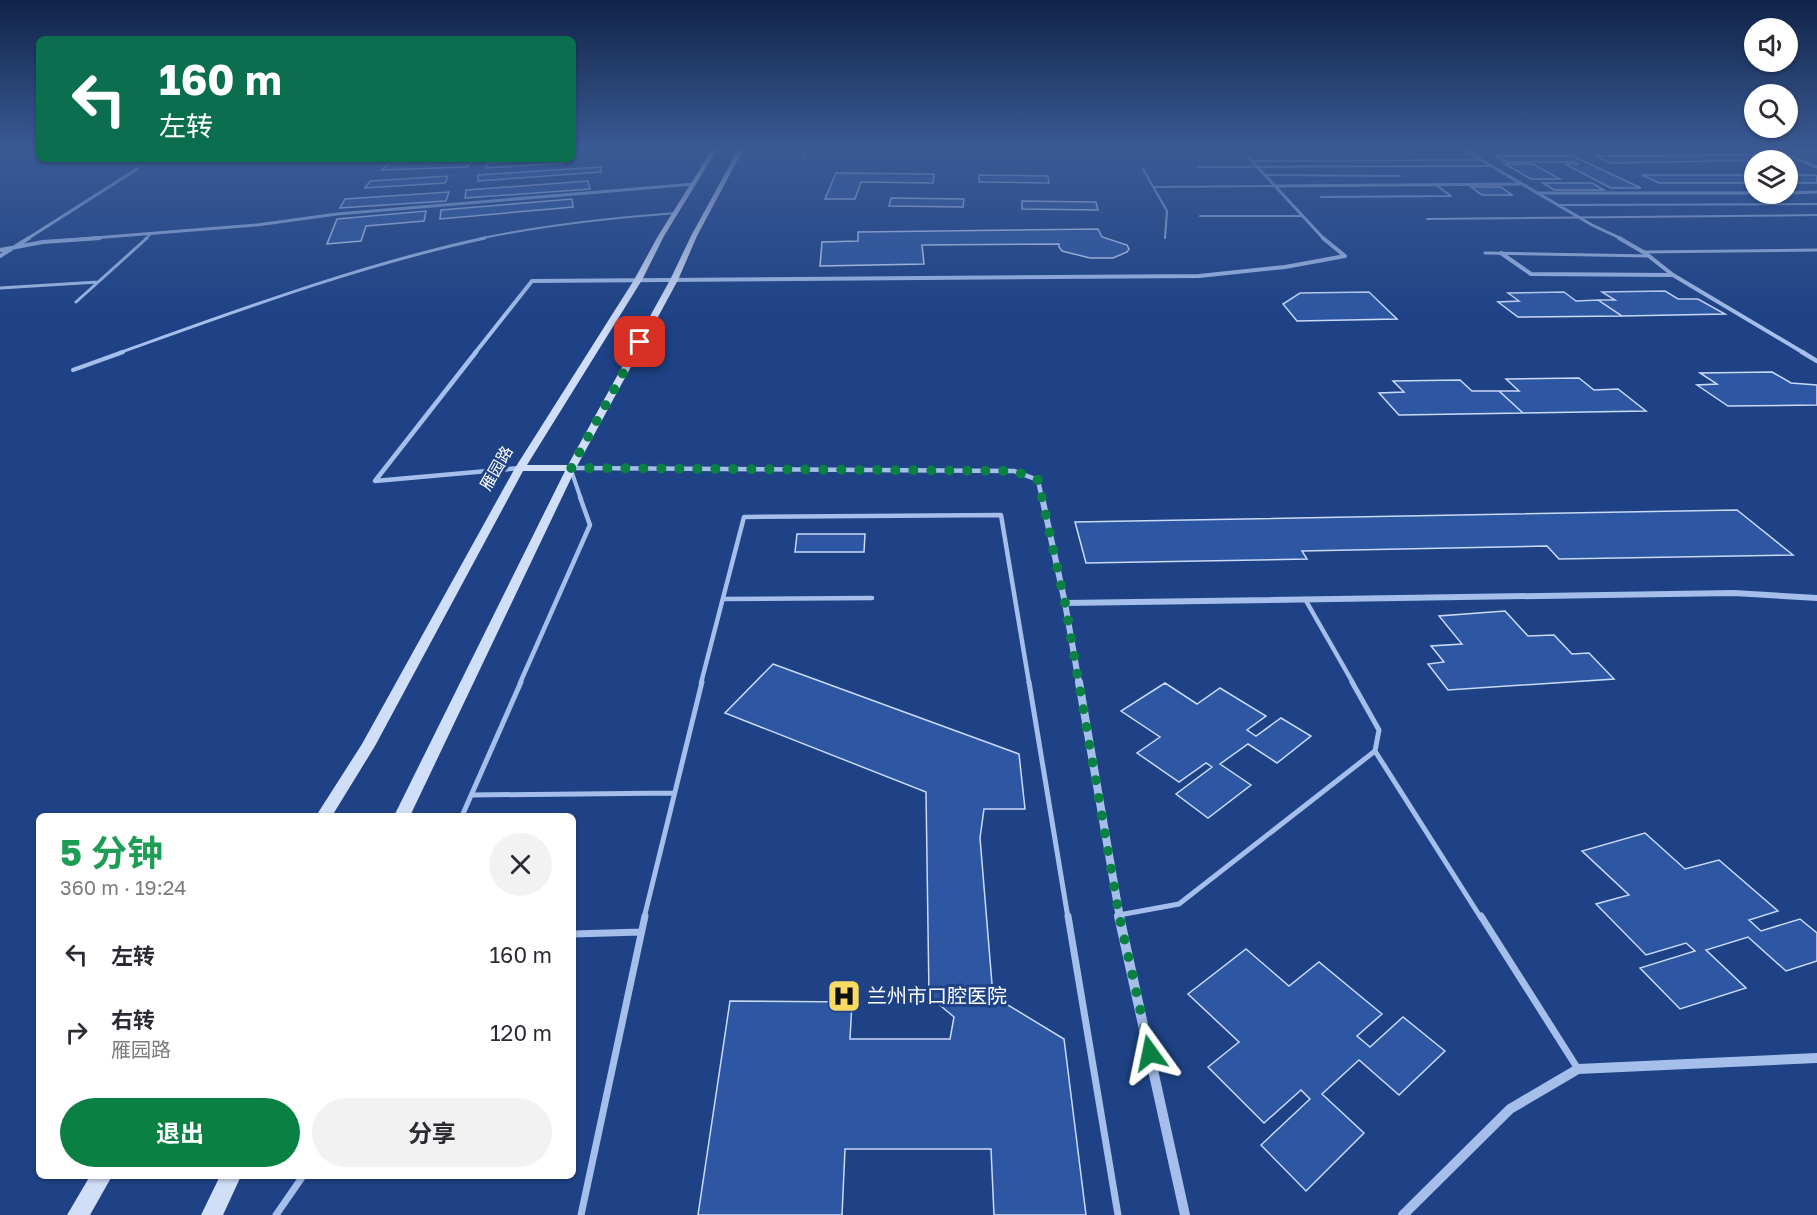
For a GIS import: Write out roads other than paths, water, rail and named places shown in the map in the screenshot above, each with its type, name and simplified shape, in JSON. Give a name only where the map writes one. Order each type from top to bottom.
[{"type":"main road","name":"雁园路","points":[[326,813],[368,746],[520,468],[638,280],[681,205]]},
{"type":"main road","points":[[403,813],[571,468],[674,280],[711,205]]},
{"type":"main road","points":[[520,468],[571,468]]},
{"type":"main road","points":[[78,1215],[100,1179]]},
{"type":"main road","points":[[212,1215],[230,1179]]},
{"type":"street","points":[[0,256],[81,205]]},
{"type":"street","points":[[0,250],[43,242],[257,225],[337,214],[448,205]]},
{"type":"street","points":[[520,468],[375,481],[532,281],[1198,276],[1285,267],[1345,256],[1327,242],[1292,205]]},
{"type":"street","points":[[1558,205],[1614,234],[1650,256],[1673,275],[1817,361]]},
{"type":"street","points":[[1501,253],[1531,274],[1673,275]]},
{"type":"street","points":[[571,468],[1014,471],[1038,480],[1065,603],[1119,915],[1185,1215]]},
{"type":"street","points":[[1065,603],[1734,593],[1817,598]]},
{"type":"street","points":[[1404,1215],[1510,1109],[1578,1069],[1817,1058]]},
{"type":"lane","points":[[1164,205],[1167,211],[1165,238]]},
{"type":"lane","points":[[1558,205],[1633,205]]},
{"type":"lane","points":[[73,370],[301,288],[427,250],[512,232],[586,220],[676,213]]},
{"type":"lane","points":[[1427,219],[1817,214]]},
{"type":"lane","points":[[1200,216],[1303,216]]},
{"type":"lane","points":[[76,303],[151,234]]},
{"type":"lane","points":[[1642,252],[1817,250]]},
{"type":"lane","points":[[1485,253],[1650,256]]},
{"type":"lane","points":[[0,288],[98,282]]},
{"type":"lane","points":[[463,813],[590,525],[571,468]]},
{"type":"lane","points":[[581,1215],[640,932],[744,517],[1001,514],[1118,1215]]},
{"type":"lane","points":[[723,599],[872,598]]},
{"type":"lane","points":[[1305,599],[1378,730],[1375,751],[1578,1069]]},
{"type":"lane","points":[[1119,915],[1179,904],[1375,751]]},
{"type":"lane","points":[[472,795],[673,793]]},
{"type":"lane","points":[[576,934],[640,932]]},
{"type":"lane","points":[[276,1215],[301,1179]]},
{"type":"place","name":"兰州市口腔医院","points":[[844,996]]}]
